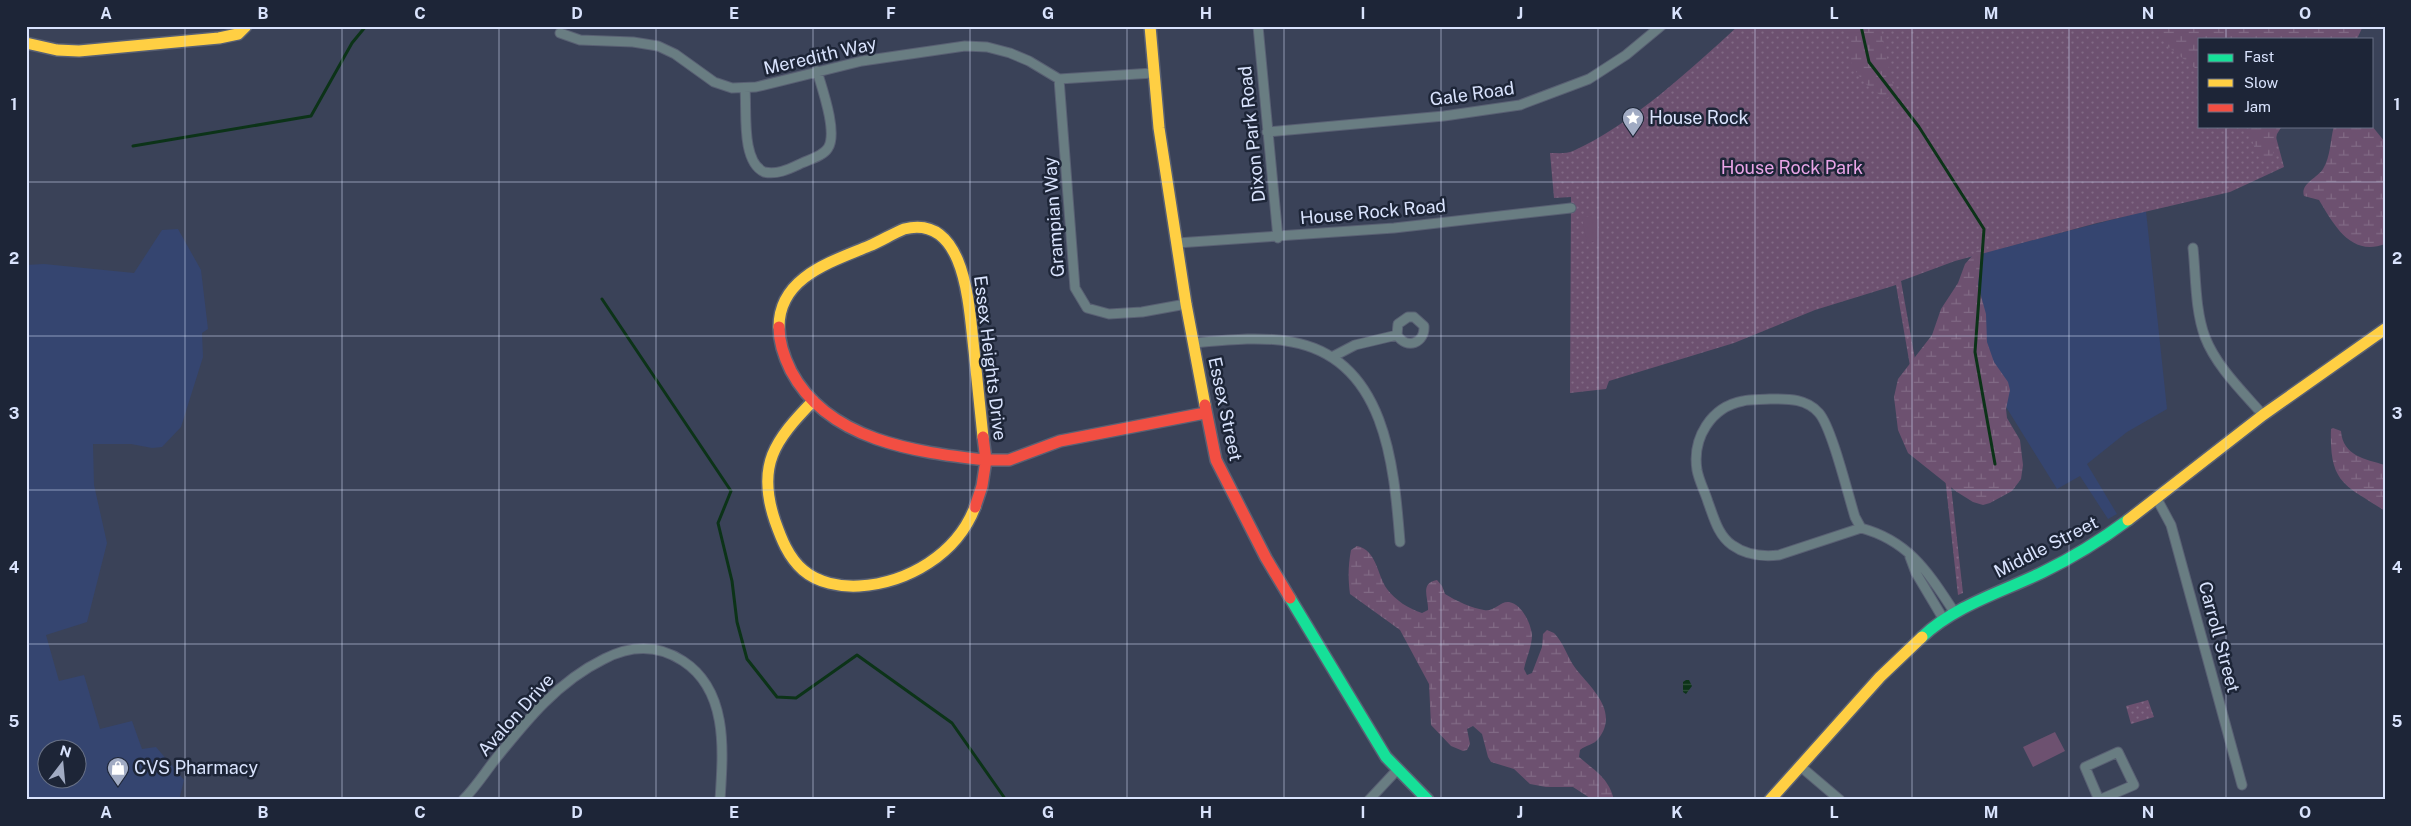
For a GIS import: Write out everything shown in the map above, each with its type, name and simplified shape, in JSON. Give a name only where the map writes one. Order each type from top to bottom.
[{"type":"street","points":[[26,43],[57,50],[79,51],[219,38],[238,34],[246,26]]},
{"type":"street","name":"Essex Street","points":[[1150,26],[1159,128],[1186,304],[1216,460],[1266,558],[1382,750],[1397,770],[1428,800]]},
{"type":"street","name":"Dixon Park Road","points":[[1258,26],[1278,238]]},
{"type":"street","name":"Gale Road","points":[[1267,132],[1454,115],[1520,105],[1589,79],[1626,55],[1661,26]]},
{"type":"street","name":"Meredith Way","points":[[560,32],[580,40],[633,42],[658,46],[675,54],[714,82],[732,88],[745,89],[817,71],[929,50],[965,46],[987,47],[1010,53],[1029,61],[1058,80]]},
{"type":"street","points":[[745,89],[748,152],[752,163],[764,172],[781,172],[818,156],[831,143],[832,131],[817,71]]},
{"type":"street","points":[[1058,80],[1154,73]]},
{"type":"street","name":"Grampian Way","points":[[1058,80],[1066,154],[1072,262],[1075,288],[1080,298],[1087,308],[1109,314],[1142,312],[1186,304]]},
{"type":"street","name":"House Rock Road","points":[[1177,243],[1278,238],[1571,208]]},
{"type":"street","name":"Essex Heights Drive","points":[[986,460],[967,289],[960,263],[950,244],[936,233],[922,227],[907,228],[861,248],[804,277],[789,290],[782,303],[777,325],[787,363],[798,383],[813,401],[854,430],[909,449],[986,460],[1009,460],[1060,441],[1206,413]]},
{"type":"street","points":[[2194,248],[2200,317],[2205,338],[2220,362],[2263,415]]},
{"type":"street","name":"Middle Street","points":[[1770,800],[1900,656],[1944,620],[1985,597],[2071,558],[2120,528],[2263,415],[2385,329]]},
{"type":"street","points":[[1332,357],[1354,345],[1397,335]]},
{"type":"street","points":[[1193,343],[1242,339],[1277,340],[1306,345],[1332,357],[1354,376],[1380,421],[1391,459],[1400,542]]},
{"type":"street","points":[[1861,528],[1855,517],[1825,422],[1813,408],[1805,403],[1788,399],[1743,401],[1722,410],[1711,419],[1703,430],[1696,457],[1698,472],[1719,531],[1730,544],[1741,551],[1766,556],[1779,555],[1861,528],[1892,540],[1925,567],[1955,613]]},
{"type":"street","points":[[813,401],[796,418],[772,450],[765,472],[770,509],[786,549],[796,564],[810,576],[826,583],[863,587],[886,583],[900,579],[938,558],[954,541],[968,521],[978,500],[986,460]]},
{"type":"street","name":"Carroll Street","points":[[2157,500],[2171,525],[2242,786]]},
{"type":"street","points":[[1910,556],[1916,573],[1944,620]]},
{"type":"street","name":"Avalon Drive","points":[[463,800],[519,730],[564,684],[590,666],[611,655],[637,648],[658,649],[677,657],[699,674],[709,689],[720,721],[720,800]]},
{"type":"street","points":[[2118,752],[2134,785],[2119,796],[2099,800],[2084,767],[2118,752]]},
{"type":"street","points":[[1800,766],[1840,800]]},
{"type":"street","points":[[1369,800],[1397,770]]},
{"type":"shaded area","points":[[2146,211],[2167,409],[2127,432],[2087,464],[2117,514],[2108,519],[2080,476],[2057,489],[1975,357],[1971,256]]},
{"type":"shaded area","points":[[178,229],[201,270],[208,329],[202,333],[203,357],[181,427],[162,447],[152,448],[131,444],[93,444],[94,485],[107,543],[87,622],[46,635],[59,681],[84,675],[100,729],[132,721],[142,749],[156,747],[184,780],[179,800],[26,800],[26,265],[44,264],[134,273],[162,230]]},
{"type":"shaded area","points":[[1689,680],[1692,686],[1686,694],[1683,692],[1683,682]]},
{"type":"green space","name":"House Rock Park","points":[[1738,26],[2328,26],[2198,38],[2198,128],[2274,128],[2284,167],[2230,192],[2097,223],[1955,261],[1901,281],[1920,387],[1950,477],[1963,593],[1958,595],[1945,477],[1910,366],[1896,285],[1815,310],[1734,343],[1609,381],[1606,389],[1570,393],[1571,197],[1554,198],[1550,153],[1573,151],[1617,127],[1660,95]]},
{"type":"green space","points":[[1851,26],[1880,26],[1894,90],[1893,95],[1887,98],[1876,92],[1857,74],[1850,58]]},
{"type":"green space","points":[[2153,26],[2363,26],[2357,38],[2198,38],[2198,70],[2166,45]]},
{"type":"green space","points":[[2249,128],[2281,128],[2277,134],[2271,163],[2261,160],[2255,150]]},
{"type":"green space","points":[[2334,128],[2374,128],[2385,142],[2385,244],[2373,247],[2362,246],[2353,242],[2338,228],[2319,200],[2304,196],[2304,188],[2323,169],[2329,153]]},
{"type":"green space","points":[[1596,215],[1601,241],[1587,243],[1582,218]]},
{"type":"green space","points":[[1979,248],[1982,250],[1978,285],[1986,314],[1987,342],[1994,362],[2008,382],[2010,390],[2006,409],[2007,418],[2020,440],[2023,465],[2021,479],[2012,491],[1983,505],[1973,502],[1957,492],[1908,453],[1898,430],[1894,397],[1898,379],[1932,335],[1941,309],[1958,283],[1965,264]]},
{"type":"green space","points":[[2331,429],[2341,431],[2346,446],[2356,455],[2385,465],[2385,511],[2359,495],[2342,481],[2333,461]]},
{"type":"green space","points":[[1357,546],[1369,552],[1390,593],[1407,607],[1422,613],[1428,610],[1426,592],[1428,584],[1437,580],[1445,594],[1474,608],[1488,610],[1506,602],[1518,606],[1528,620],[1532,635],[1524,669],[1527,675],[1532,673],[1542,647],[1543,634],[1547,630],[1554,633],[1576,669],[1601,700],[1606,718],[1604,728],[1597,740],[1580,750],[1579,757],[1605,780],[1614,800],[1593,800],[1573,787],[1546,787],[1530,784],[1514,769],[1491,762],[1482,734],[1473,726],[1467,729],[1470,744],[1467,750],[1463,751],[1451,746],[1431,725],[1429,684],[1400,630],[1350,594],[1350,556],[1351,550]]},
{"type":"green space","points":[[2148,700],[2154,717],[2131,724],[2126,706]]},
{"type":"green space","points":[[2055,732],[2065,751],[2033,767],[2023,747]]},
{"type":"waterway","points":[[133,146],[311,116],[352,43],[366,26]]},
{"type":"waterway","points":[[1861,26],[1869,62],[1919,127],[1984,229],[1975,352],[1995,464]]},
{"type":"waterway","points":[[602,299],[731,491],[718,523],[732,581],[737,622],[747,659],[777,697],[796,698],[857,655],[952,723],[1006,800]]},
{"type":"traffic: fast","points":[[1922,637],[1949,616],[2066,560],[2128,520]]},
{"type":"traffic: fast","points":[[1290,598],[1386,757],[1428,800]]},
{"type":"traffic: slow","points":[[26,43],[57,50],[79,51],[219,38],[238,34],[246,26]]},
{"type":"traffic: slow","points":[[1150,26],[1159,128],[1186,304],[1205,405]]},
{"type":"traffic: slow","points":[[779,327],[781,310],[788,296],[797,284],[824,265],[904,229],[925,228],[941,236],[953,250],[961,268],[966,290],[983,437]]},
{"type":"traffic: slow","points":[[2128,520],[2263,415],[2385,329]]},
{"type":"traffic: slow","points":[[813,401],[788,428],[779,441],[769,469],[768,484],[775,521],[783,541],[798,565],[815,578],[844,586],[859,586],[877,584],[912,572],[929,563],[956,539],[967,524],[975,507]]},
{"type":"traffic: slow","points":[[1770,800],[1880,677],[1922,637]]},
{"type":"traffic: jam","points":[[779,327],[782,350],[791,371],[807,395],[827,413],[851,428],[876,439],[903,447],[931,453],[986,460],[982,486],[975,507]]},
{"type":"traffic: jam","points":[[1205,405],[1216,460],[1266,558],[1290,598]]},
{"type":"traffic: jam","points":[[983,437],[986,460],[1009,460],[1060,441],[1205,413]]},
{"type":"place","name":"House Rock","points":[[1633,137]]},
{"type":"place","name":"CVS Pharmacy","points":[[118,787]]}]
